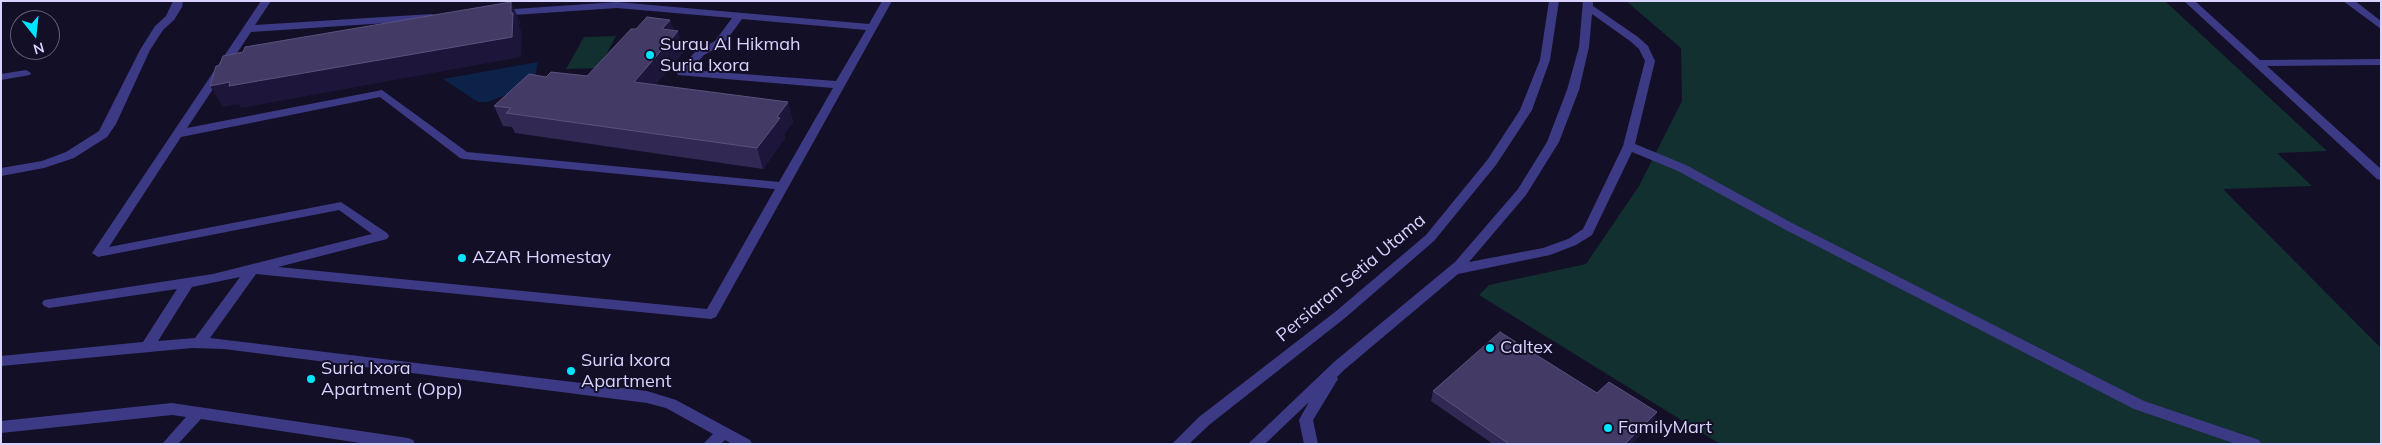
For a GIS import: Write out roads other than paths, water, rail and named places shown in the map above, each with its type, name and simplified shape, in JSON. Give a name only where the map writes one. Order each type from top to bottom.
[{"type":"street","points":[[1,172],[44,164],[70,155],[103,134],[110,124],[145,50],[160,28],[170,18],[177,7],[178,1]]},
{"type":"street","points":[[49,303],[188,282],[253,269],[383,236],[341,206],[98,253],[266,1]]},
{"type":"street","points":[[253,269],[711,314],[887,1]]},
{"type":"street","name":"Persiaran Setia Utama","points":[[1179,444],[1204,421],[1340,315],[1430,238],[1492,162],[1526,110],[1544,60],[1554,1]]},
{"type":"street","points":[[2189,1],[2379,173]]},
{"type":"street","points":[[2348,1],[2381,26]]},
{"type":"street","points":[[1454,270],[1545,252],[1572,242],[1588,232],[1629,146],[1650,61],[1644,48],[1588,4]]},
{"type":"street","points":[[1254,444],[1339,366],[1454,270],[1522,192],[1554,142],[1573,90],[1584,47],[1588,4]]},
{"type":"street","points":[[490,13],[617,5],[873,27]]},
{"type":"street","points":[[738,15],[718,43],[700,53],[682,73],[840,85]]},
{"type":"street","points":[[247,29],[442,16]]},
{"type":"street","points":[[2258,63],[2381,62]]},
{"type":"street","points":[[1,77],[26,73]]},
{"type":"street","points":[[177,134],[382,93],[464,154],[783,186]]},
{"type":"street","points":[[1629,146],[1682,168],[1788,226],[1996,330],[2138,406],[2254,444]]},
{"type":"street","points":[[199,343],[253,269]]},
{"type":"street","points":[[147,348],[188,282]]},
{"type":"street","points":[[1,361],[199,343],[224,344],[647,397],[672,404],[745,444]]},
{"type":"street","points":[[1311,444],[1306,420],[1339,366]]},
{"type":"street","points":[[1,427],[172,409],[408,444]]},
{"type":"street","points":[[169,444],[198,412]]},
{"type":"street","points":[[710,444],[724,432]]},
{"type":"water","points":[[538,62],[534,83],[488,102],[478,102],[443,79]]},
{"type":"place","name":"Surau Al Hikmah Suria Ixora","points":[[650,55]]},
{"type":"place","name":"AZAR Homestay","points":[[462,258]]},
{"type":"place","name":"Caltex","points":[[1490,348]]},
{"type":"place","name":"Suria Ixora Apartment","points":[[571,371]]},
{"type":"place","name":"Suria Ixora Apartment (Opp)","points":[[311,379]]},
{"type":"place","name":"FamilyMart","points":[[1608,428]]}]
